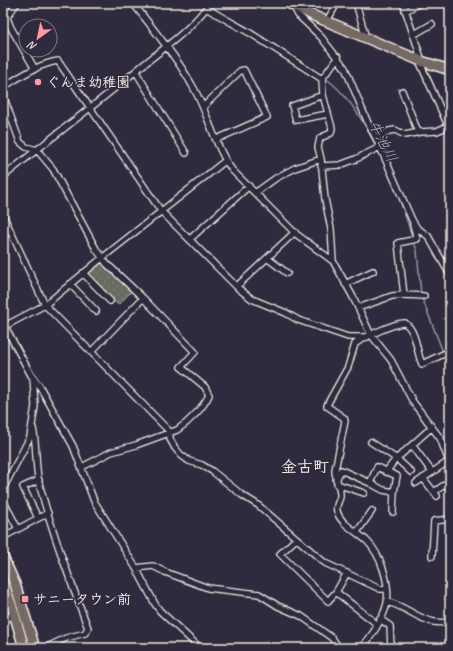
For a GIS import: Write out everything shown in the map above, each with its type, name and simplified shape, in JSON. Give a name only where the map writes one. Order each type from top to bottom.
[{"type":"main road","points":[[291,5],[421,61],[450,70]]},
{"type":"main road","points":[[3,557],[15,584],[35,648]]},
{"type":"main road","points":[[4,585],[24,648]]},
{"type":"street","points":[[17,3],[5,20],[35,69]]},
{"type":"street","points":[[133,3],[192,84],[217,139],[225,161],[232,170],[295,232],[333,261]]},
{"type":"street","points":[[327,21],[337,3]]},
{"type":"street","points":[[356,3],[366,38]]},
{"type":"street","points":[[376,138],[392,130],[405,135],[449,128],[421,65],[403,3]]},
{"type":"street","points":[[405,11],[420,3]]},
{"type":"street","points":[[291,5],[298,15],[338,57],[349,76],[368,124],[376,138],[412,220],[417,228],[428,236],[433,242],[450,275]]},
{"type":"street","points":[[3,178],[91,109],[166,47],[196,20],[208,6],[323,77]]},
{"type":"street","points":[[413,35],[432,24]]},
{"type":"street","points":[[338,57],[323,77],[323,96],[332,128],[331,133],[320,138],[318,142],[325,199],[331,229],[333,261],[358,308],[369,336],[391,360],[413,402],[440,438],[449,463],[416,483]]},
{"type":"street","points":[[3,86],[35,69],[58,60],[161,211],[237,286],[252,299],[286,313],[298,320],[348,337],[369,336]]},
{"type":"street","points":[[203,107],[240,71],[244,70],[266,117],[217,139]]},
{"type":"street","points":[[136,72],[186,153]]},
{"type":"street","points":[[402,91],[418,132]]},
{"type":"street","points":[[3,95],[20,142],[26,147],[37,150],[53,169],[102,258],[195,352],[181,367],[205,387],[209,395],[190,420],[177,430],[136,445],[111,452],[82,467]]},
{"type":"street","points":[[323,96],[292,106],[296,120],[328,114]]},
{"type":"street","points":[[321,166],[340,165],[380,147]]},
{"type":"street","points":[[255,193],[276,178],[295,168],[321,159]]},
{"type":"street","points":[[200,648],[154,604],[136,568],[94,501],[73,446],[40,387],[33,378],[3,326],[45,305],[83,273],[225,161]]},
{"type":"street","points":[[190,239],[249,186]]},
{"type":"street","points":[[3,215],[45,305],[170,432],[170,439],[181,455],[189,461],[202,465],[212,471],[242,495],[267,512],[325,563],[380,589],[386,589]]},
{"type":"street","points":[[404,295],[398,242],[417,239],[412,220]]},
{"type":"street","points":[[237,286],[295,232]]},
{"type":"street","points":[[267,258],[287,273]]},
{"type":"street","points":[[345,284],[374,271]]},
{"type":"street","points":[[83,273],[110,301]]},
{"type":"street","points":[[70,284],[96,312]]},
{"type":"street","points":[[358,308],[392,296],[424,296]]},
{"type":"street","points":[[91,352],[143,298]]},
{"type":"street","points":[[361,648],[377,625],[387,602],[383,567],[374,549],[340,518],[337,512],[340,496],[335,470],[345,421],[344,418],[327,406],[348,367],[353,347],[358,342],[369,336],[402,322],[409,327],[416,341],[422,364],[448,352],[450,355]]},
{"type":"street","points":[[3,489],[30,437],[33,428],[35,406],[33,378]]},
{"type":"street","points":[[386,472],[397,459],[432,427]]},
{"type":"street","points":[[33,428],[39,480],[48,513],[88,628],[84,633],[53,643],[45,648]]},
{"type":"street","points":[[371,442],[397,459],[411,472]]},
{"type":"street","points":[[412,445],[432,472]]},
{"type":"street","points":[[370,483],[377,467],[397,476],[394,492],[393,512]]},
{"type":"street","points":[[337,482],[341,470],[383,490],[394,492]]},
{"type":"street","points":[[423,478],[435,494],[450,481]]},
{"type":"street","points":[[38,518],[23,487],[39,480]]},
{"type":"street","points":[[337,482],[364,493]]},
{"type":"street","points":[[3,500],[18,528]]},
{"type":"street","points":[[357,532],[372,511]]},
{"type":"street","points":[[3,537],[48,513]]},
{"type":"street","points":[[432,556],[434,521],[450,519]]},
{"type":"street","points":[[296,539],[280,554],[328,601],[336,592],[347,574]]},
{"type":"street","points":[[136,568],[153,566],[208,588],[259,594],[278,606],[301,616],[332,638],[339,648]]},
{"type":"street","points":[[336,592],[377,625]]},
{"type":"street","points":[[387,602],[436,623],[450,622]]},
{"type":"street","points":[[3,624],[14,613]]},
{"type":"street","points":[[380,619],[390,626],[391,648]]},
{"type":"green space","points":[[100,261],[132,291],[118,305],[87,273]]},
{"type":"waterway","name":"牛池川","points":[[201,3],[206,5]]},
{"type":"waterway","name":"牛池川","points":[[227,17],[245,26],[292,56]]},
{"type":"waterway","name":"牛池川","points":[[325,78],[333,84],[347,100],[361,119],[376,146]]},
{"type":"waterway","name":"牛池川","points":[[390,177],[400,200],[417,251],[421,294]]},
{"type":"waterway","name":"牛池川","points":[[422,298],[443,352]]},
{"type":"waterway","name":"牛池川","points":[[446,355],[450,359]]},
{"type":"place","name":"ぐんま幼稚園","points":[[38,82]]},
{"type":"place","name":"サニータウン前","points":[[25,599]]},
{"type":"district","name":"金古町","points":[[305,466]]}]
